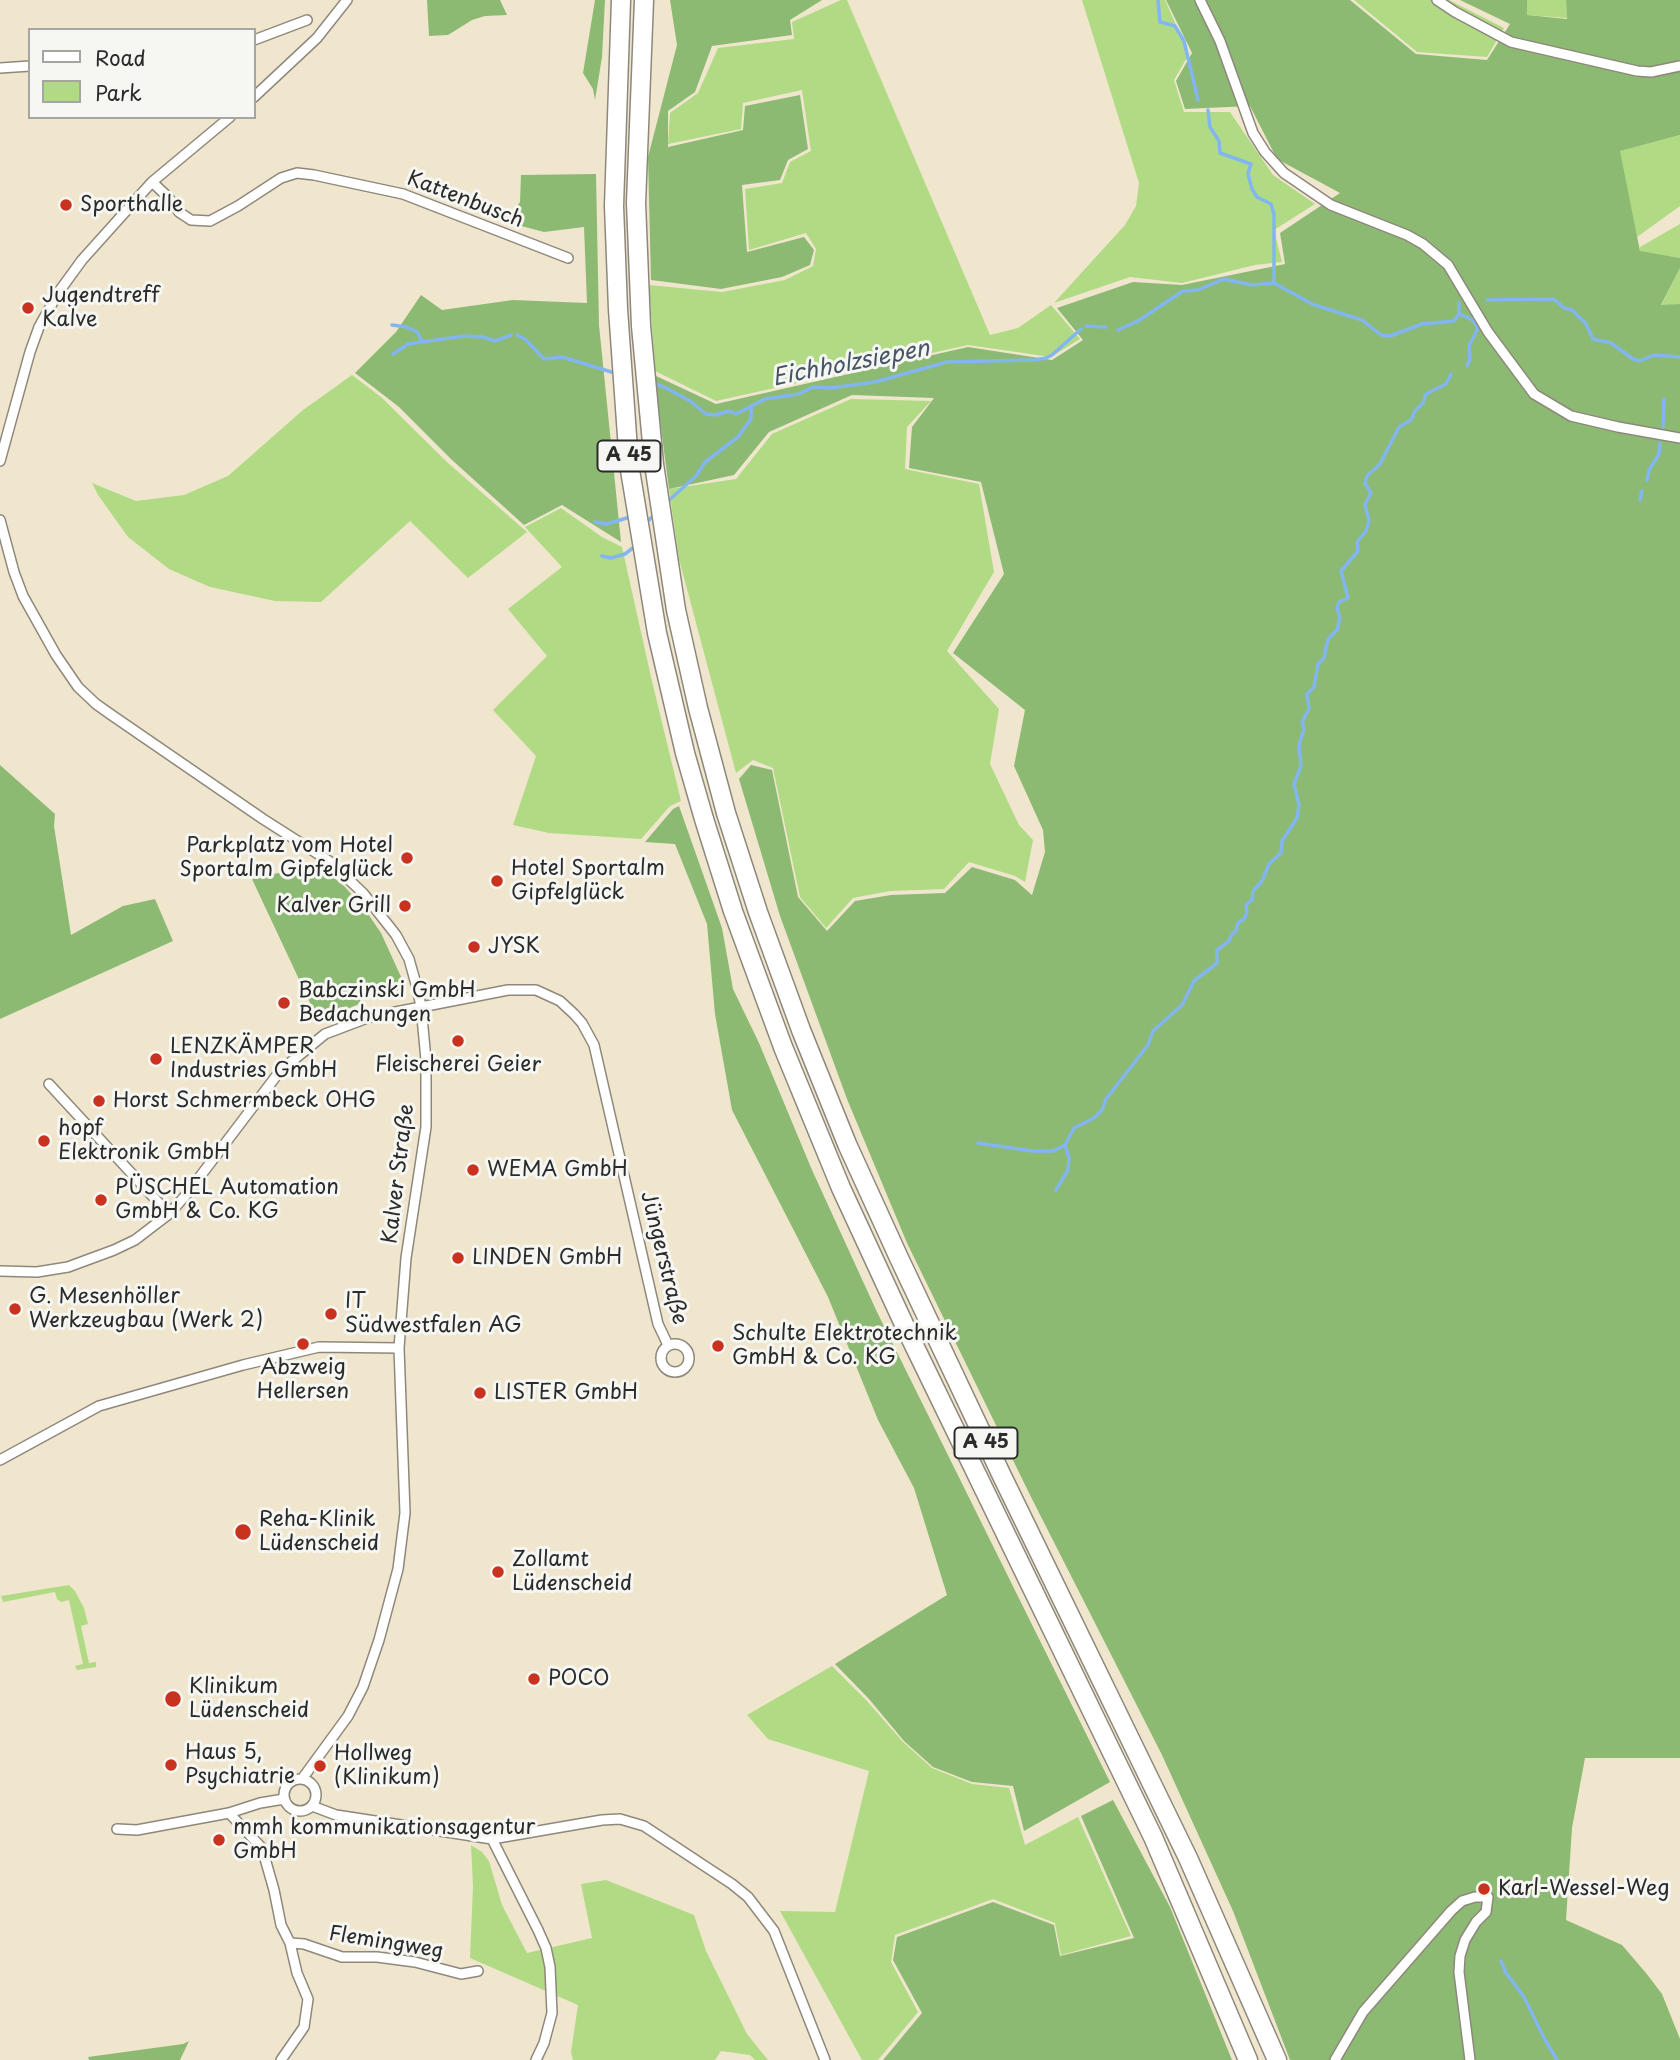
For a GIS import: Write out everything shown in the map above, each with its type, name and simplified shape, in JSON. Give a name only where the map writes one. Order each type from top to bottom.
[{"type":"highway","name":"A 45","points":[[621,0],[614,206],[629,464],[657,633],[685,753],[704,819],[733,911],[783,1046],[841,1188],[909,1335],[1153,1837],[1248,2060]]},
{"type":"highway","name":"A 45","points":[[644,0],[636,203],[641,326],[654,464],[676,610],[726,813],[801,1030],[848,1144],[985,1441],[1188,1858],[1276,2060]]},
{"type":"street","points":[[256,92],[317,38],[346,0]]},
{"type":"street","points":[[1200,0],[1220,41],[1253,132],[1265,152],[1284,173],[1331,205],[1407,235],[1423,244],[1448,265],[1488,332],[1534,394],[1572,416],[1680,438]]},
{"type":"street","points":[[1437,0],[1511,42],[1637,71],[1651,72],[1680,65]]},
{"type":"street","points":[[256,39],[307,20]]},
{"type":"street","points":[[0,68],[28,66]]},
{"type":"street","points":[[0,461],[30,352],[39,327],[58,293],[82,260],[152,183],[228,119]]},
{"type":"street","name":"Kattenbusch","points":[[152,183],[168,197],[179,212],[191,220],[210,222],[281,178],[297,173],[403,194],[568,258]]},
{"type":"street","name":"Kalver Straße","points":[[0,520],[23,596],[56,655],[78,687],[104,710],[329,861],[377,908],[410,959],[421,1006],[426,1060],[426,1127],[406,1258],[399,1348],[405,1513],[398,1569],[363,1687],[348,1716],[302,1779]]},
{"type":"street","name":"Jüngerstraße","points":[[0,1271],[37,1272],[68,1267],[135,1240],[169,1213],[204,1173],[263,1091],[300,1053],[325,1034],[370,1017],[421,1006],[508,990],[536,990],[560,1001],[582,1023],[594,1045],[658,1324],[668,1345]]},
{"type":"street","points":[[49,1084],[169,1213]]},
{"type":"street","points":[[0,1460],[99,1406],[243,1365],[319,1347],[399,1348]]},
{"type":"street","points":[[302,1779],[309,1782],[316,1797],[312,1806],[297,1811],[289,1807],[284,1799],[284,1791],[294,1780],[302,1779]]},
{"type":"street","points":[[117,1829],[137,1830],[229,1813],[284,1799]]},
{"type":"street","points":[[312,1806],[336,1815],[492,1839],[602,1820],[620,1819],[644,1826],[748,1897],[774,1931],[825,2060]]},
{"type":"street","points":[[229,1813],[262,1848],[281,1925],[290,1943],[297,1973],[308,1999],[304,2027],[281,2060]]},
{"type":"street","points":[[492,1839],[542,1939],[550,1967],[552,2013],[536,2060]]},
{"type":"street","points":[[1335,2060],[1363,2012],[1451,1911],[1462,1901],[1488,1897],[1486,1912],[1465,1940],[1459,1972],[1470,2060]]},
{"type":"street","name":"Flemingweg","points":[[290,1943],[304,1944],[342,1957],[377,1957],[415,1962],[461,1974],[478,1971]]},
{"type":"green space","points":[[427,0],[500,0],[507,15],[485,16],[472,20],[448,35],[429,36]]},
{"type":"green space","points":[[595,0],[605,0],[602,57],[595,100],[593,89],[583,73]]},
{"type":"green space","points":[[670,0],[822,0],[790,20],[792,35],[712,46],[695,92],[668,111],[668,147],[743,130],[745,106],[800,95],[808,149],[788,160],[780,180],[742,185],[747,252],[804,237],[814,250],[810,265],[782,277],[721,289],[651,280],[648,157],[677,45]]},
{"type":"green space","points":[[841,0],[847,0],[990,335],[1018,328],[1051,305],[1080,339],[1051,357],[968,345],[716,401],[655,371],[649,285],[722,292],[785,280],[813,266],[816,249],[806,233],[749,250],[745,189],[782,183],[790,162],[811,151],[802,90],[743,103],[741,129],[668,144],[670,113],[698,93],[718,48],[794,39],[792,22]]},
{"type":"green space","points":[[1082,0],[1165,0],[1189,54],[1174,80],[1184,112],[1230,112],[1273,175],[1315,204],[1274,230],[1282,262],[1255,265],[1182,283],[1130,277],[1054,303],[1125,225],[1136,206],[1139,183]]},
{"type":"green space","points":[[1166,0],[1350,0],[1416,54],[1487,60],[1510,24],[1460,0],[1527,0],[1527,15],[1567,19],[1566,0],[1680,0],[1680,135],[1620,151],[1640,251],[1680,258],[1680,268],[1661,305],[1680,304],[1680,1758],[1585,1758],[1572,1828],[1566,1920],[1622,1945],[1646,1973],[1662,1994],[1680,2039],[1680,2060],[1290,2060],[1233,1911],[1162,1755],[1031,1497],[907,1243],[847,1099],[780,916],[739,779],[751,765],[772,770],[798,897],[827,931],[855,901],[891,895],[945,893],[972,867],[1015,880],[1032,895],[1045,852],[1043,830],[1014,766],[1025,710],[953,653],[1004,574],[981,482],[909,468],[912,427],[934,398],[852,395],[769,432],[734,475],[669,489],[654,375],[716,404],[968,347],[1052,360],[1083,340],[1057,308],[1133,282],[1182,285],[1285,264],[1280,233],[1340,193],[1277,159],[1250,106],[1185,109],[1176,81],[1192,53]]},
{"type":"green space","points":[[1354,0],[1449,0],[1504,28],[1487,57],[1417,52]]},
{"type":"green space","points":[[1527,0],[1566,0],[1567,18],[1526,15]]},
{"type":"green space","points":[[1680,135],[1680,206],[1637,237],[1619,151]]},
{"type":"green space","points":[[596,174],[599,325],[621,542],[562,505],[524,525],[452,460],[399,407],[355,373],[396,332],[421,295],[442,310],[513,300],[587,303],[584,227],[544,232],[506,222],[520,202],[521,175]]},
{"type":"green space","points":[[1680,224],[1680,258],[1640,252],[1640,247]]},
{"type":"green space","points":[[1680,268],[1680,304],[1661,306]]},
{"type":"green space","points":[[352,375],[381,397],[448,463],[527,532],[468,578],[410,521],[321,602],[275,601],[210,587],[169,569],[128,537],[92,483],[136,501],[184,495],[228,476],[303,410]]},
{"type":"green space","points":[[851,399],[931,401],[907,427],[905,469],[979,484],[994,572],[947,651],[999,709],[990,764],[1019,825],[1033,840],[1025,882],[1015,876],[969,862],[944,889],[890,891],[853,898],[826,928],[800,897],[773,768],[753,760],[736,773],[679,559],[669,489],[736,479],[772,434]]},
{"type":"green space","points":[[561,508],[602,537],[622,547],[681,801],[670,806],[641,839],[549,833],[513,825],[536,756],[493,710],[547,656],[508,609],[562,567],[525,527]]},
{"type":"green space","points":[[0,765],[55,814],[54,826],[71,935],[123,906],[155,899],[173,941],[0,1019]]},
{"type":"green space","points":[[679,806],[722,928],[733,989],[759,1043],[812,1170],[877,1312],[1110,1782],[1024,1831],[1013,1786],[972,1782],[933,1767],[904,1741],[835,1664],[947,1595],[914,1488],[878,1420],[828,1297],[732,1110],[715,1014],[707,924],[675,844],[645,842],[673,809]]},
{"type":"green space","points":[[317,864],[345,887],[366,911],[381,933],[402,979],[398,992],[373,1000],[370,986],[357,988],[361,1003],[319,1022],[252,879]]},
{"type":"green space","points":[[69,1585],[84,1608],[88,1624],[81,1626],[89,1663],[96,1662],[96,1667],[77,1670],[75,1666],[83,1664],[69,1600],[61,1602],[55,1592],[3,1602],[1,1596]]},
{"type":"green space","points":[[832,1666],[903,1742],[932,1768],[972,1784],[1009,1788],[1025,1845],[1078,1817],[1131,1936],[1061,1955],[1055,1923],[993,1899],[895,1935],[891,1962],[918,2012],[878,2060],[862,2060],[780,1911],[835,1912],[869,1771],[768,1739],[747,1715]]},
{"type":"green space","points":[[1113,1800],[1170,1907],[1232,2060],[883,2060],[922,2013],[893,1960],[897,1937],[993,1902],[1054,1925],[1060,1956],[1134,1938],[1081,1816]]},
{"type":"green space","points":[[471,1845],[489,1861],[502,1905],[527,1953],[592,1938],[581,1884],[606,1880],[694,1915],[706,1951],[747,2034],[768,2060],[755,2060],[750,2055],[721,2051],[715,2060],[573,2060],[571,2052],[578,2005],[470,1958],[473,1886]]},
{"type":"green space","points":[[189,2041],[180,2060],[89,2060],[88,2057],[183,2044]]},
{"type":"waterway","points":[[1158,0],[1160,22],[1175,26],[1184,41],[1198,100]]},
{"type":"waterway","points":[[1208,110],[1210,127],[1219,141],[1220,153],[1251,164],[1248,174],[1252,189],[1257,197],[1271,204],[1274,214],[1274,283]]},
{"type":"waterway","name":"Eichholzsiepen","points":[[1118,330],[1138,321],[1183,291],[1198,290],[1224,279],[1252,285],[1274,283],[1312,304],[1362,320],[1381,335],[1390,336],[1422,324],[1454,321],[1459,314],[1459,303]]},
{"type":"waterway","name":"Eichholzsiepen","points":[[1487,300],[1554,299],[1564,308],[1572,310],[1586,324],[1593,339],[1611,343],[1633,359],[1640,361],[1654,355],[1680,357]]},
{"type":"waterway","points":[[1459,314],[1473,320],[1478,328],[1469,346],[1470,359],[1467,366]]},
{"type":"waterway","points":[[392,325],[407,327],[417,332],[422,341]]},
{"type":"waterway","name":"Eichholzsiepen","points":[[1086,326],[1106,327]]},
{"type":"waterway","name":"Eichholzsiepen","points":[[653,383],[690,401],[706,414],[716,415],[729,411],[736,414],[765,399],[799,394],[813,387],[831,388],[875,382],[947,362],[1046,358],[1081,329]]},
{"type":"waterway","name":"Eichholzsiepen","points":[[393,354],[408,344],[464,336],[495,341],[511,335]]},
{"type":"waterway","name":"Eichholzsiepen","points":[[517,335],[525,339],[544,359],[562,357],[618,374]]},
{"type":"waterway","points":[[978,1143],[1032,1151],[1053,1151],[1065,1145],[1074,1128],[1094,1118],[1102,1110],[1106,1099],[1148,1045],[1153,1031],[1182,1005],[1194,981],[1217,963],[1217,950],[1229,941],[1238,923],[1244,919],[1246,905],[1252,900],[1253,891],[1262,881],[1269,864],[1281,853],[1282,841],[1297,818],[1299,805],[1294,784],[1301,766],[1299,745],[1304,729],[1302,722],[1309,709],[1307,694],[1314,687],[1318,664],[1324,658],[1328,639],[1337,630],[1340,618],[1337,608],[1339,602],[1348,598],[1341,571],[1358,551],[1357,542],[1366,531],[1369,521],[1365,504],[1371,493],[1365,483],[1367,476],[1380,464],[1399,427],[1411,420],[1426,394],[1446,384],[1451,374]]},
{"type":"waterway","points":[[1663,427],[1664,399]]},
{"type":"waterway","points":[[667,502],[696,476],[705,462],[738,437],[751,419],[751,407]]},
{"type":"waterway","points":[[1647,480],[1649,470],[1659,454],[1660,443]]},
{"type":"waterway","points":[[1640,500],[1642,491]]},
{"type":"waterway","points":[[645,524],[656,513]]},
{"type":"waterway","points":[[595,522],[607,524],[630,517]]},
{"type":"waterway","points":[[602,556],[611,558],[625,554],[638,544]]},
{"type":"waterway","points":[[1056,1190],[1068,1170],[1069,1158],[1065,1145]]},
{"type":"waterway","points":[[1501,1961],[1506,1973],[1524,1997],[1557,2060]]},
{"type":"place","name":"Sporthalle","points":[[66,205]]},
{"type":"place","name":"Jugendtreff Kalve","points":[[28,308]]},
{"type":"place","name":"Parkplatz vom Hotel Sportalm Gipfelglück","points":[[407,858]]},
{"type":"place","name":"Hotel Sportalm Gipfelglück","points":[[497,881]]},
{"type":"place","name":"Kalver Grill","points":[[405,906]]},
{"type":"place","name":"JYSK","points":[[474,947]]},
{"type":"place","name":"Babczinski GmbH Bedachungen","points":[[284,1003]]},
{"type":"place","name":"Fleischerei Geier","points":[[458,1041]]},
{"type":"place","name":"LENZKÄMPER Industries GmbH","points":[[156,1059]]},
{"type":"place","name":"Horst Schmermbeck OHG","points":[[99,1101]]},
{"type":"place","name":"hopf Elektronik GmbH","points":[[44,1141]]},
{"type":"place","name":"WEMA GmbH","points":[[473,1170]]},
{"type":"place","name":"PÜSCHEL Automation GmbH & Co. KG","points":[[101,1200]]},
{"type":"place","name":"LINDEN GmbH","points":[[458,1258]]},
{"type":"place","name":"G. Mesenhöller Werkzeugbau (Werk 2)","points":[[15,1309]]},
{"type":"place","name":"IT Südwestfalen AG","points":[[331,1314]]},
{"type":"place","name":"Abzweig Hellersen","points":[[303,1344]]},
{"type":"place","name":"Schulte Elektrotechnik GmbH & Co. KG","points":[[718,1346]]},
{"type":"place","name":"LISTER GmbH","points":[[480,1393]]},
{"type":"place","name":"Reha-Klinik Lüdenscheid","points":[[243,1532]]},
{"type":"place","name":"Zollamt Lüdenscheid","points":[[498,1572]]},
{"type":"place","name":"POCO","points":[[534,1679]]},
{"type":"place","name":"Klinikum Lüdenscheid","points":[[173,1699]]},
{"type":"place","name":"Haus 5, Psychiatrie","points":[[171,1765]]},
{"type":"place","name":"Hollweg (Klinikum)","points":[[320,1766]]},
{"type":"place","name":"mmh kommunikationsagentur GmbH","points":[[219,1840]]},
{"type":"place","name":"Karl-Wessel-Weg","points":[[1484,1889]]}]
